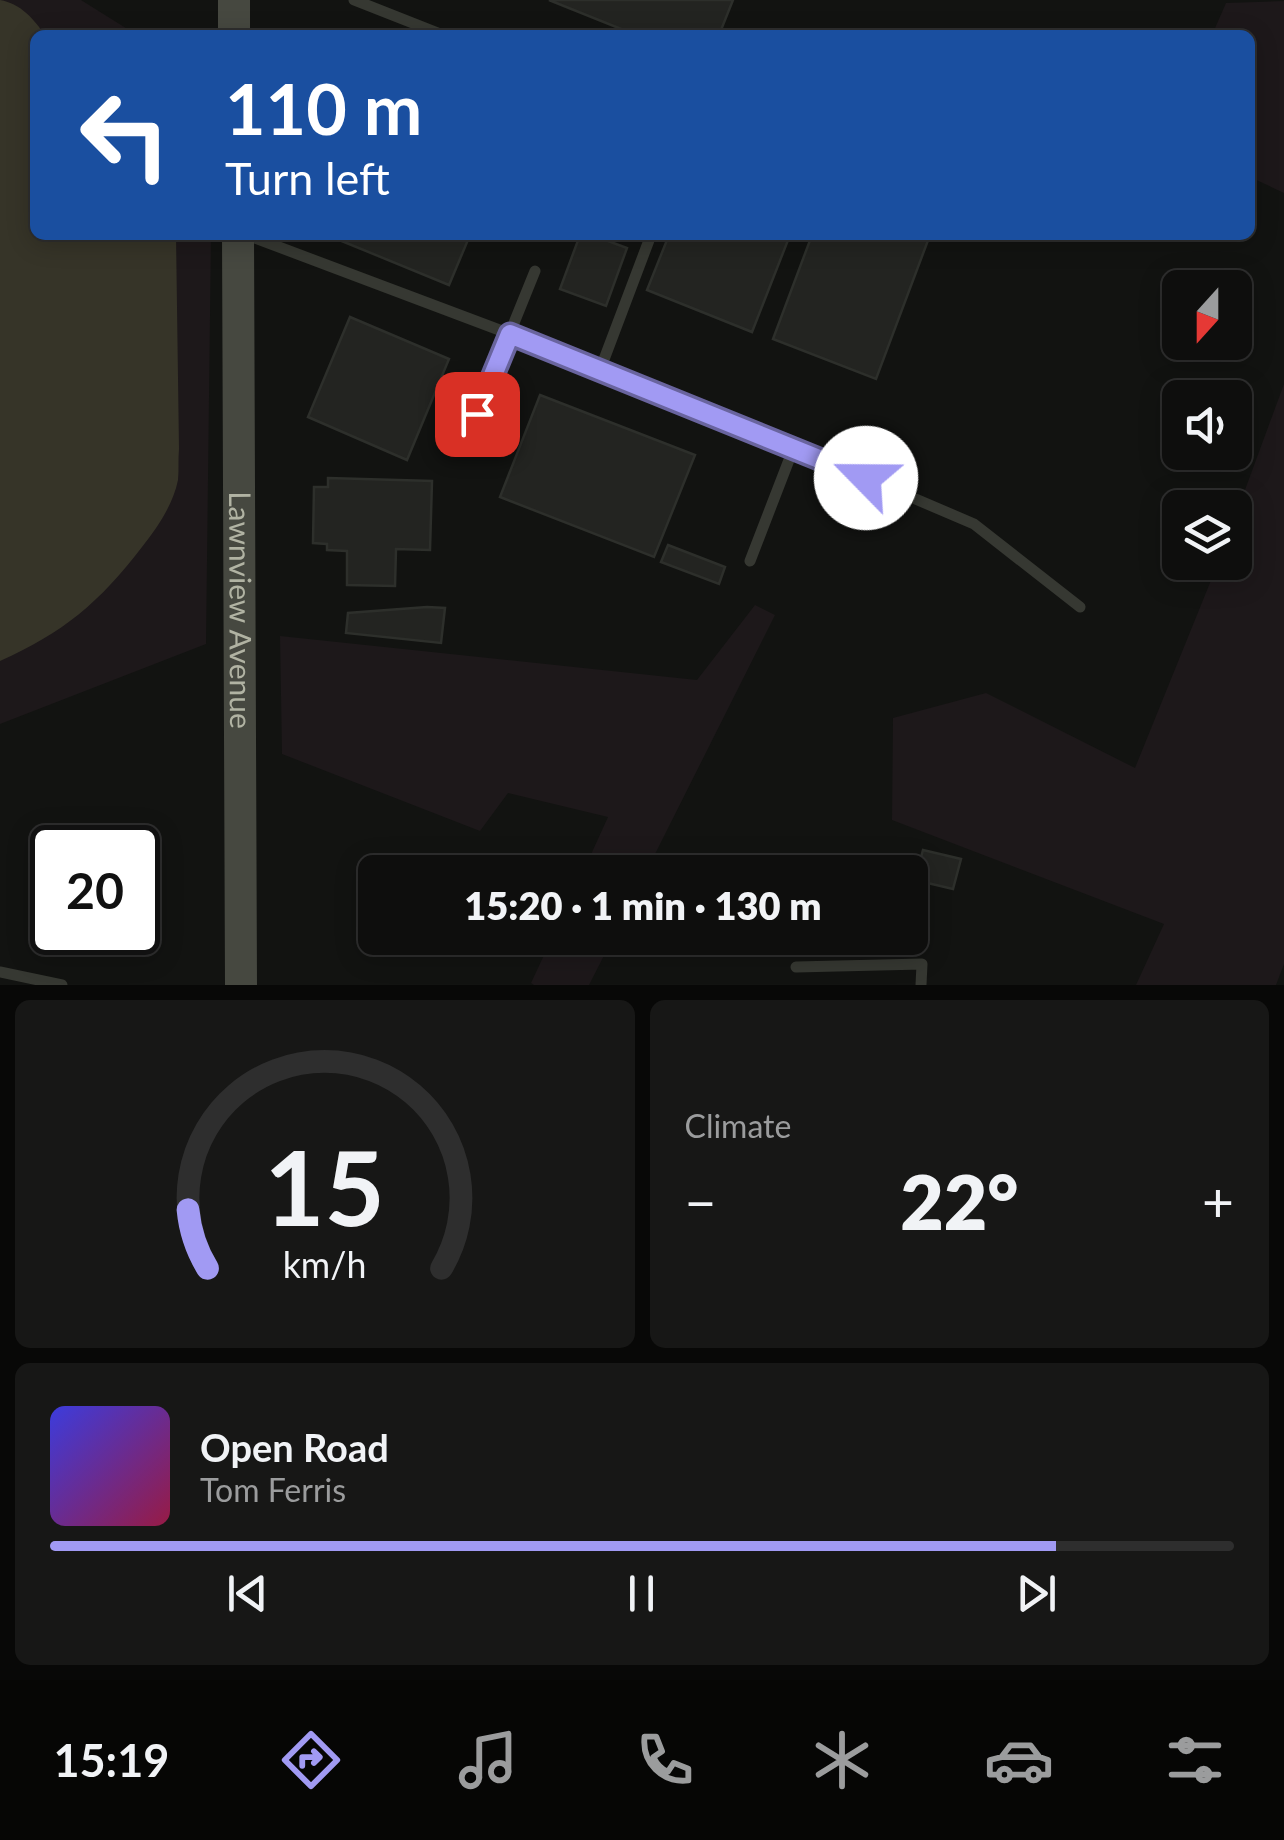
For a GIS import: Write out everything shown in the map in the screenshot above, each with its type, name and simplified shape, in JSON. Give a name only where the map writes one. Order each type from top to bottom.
[{"type":"street","points":[[234,0],[234,30]]},
{"type":"street","name":"Lawnview Avenue","points":[[238,240],[240,985]]},
{"type":"lane","points":[[354,0],[431,30]]},
{"type":"lane","points":[[259,240],[510,334],[794,447],[974,524],[1080,607]]},
{"type":"lane","points":[[600,370],[649,240]]},
{"type":"lane","points":[[463,449],[535,271]]},
{"type":"lane","points":[[750,561],[794,447]]},
{"type":"lane","points":[[796,967],[922,964],[921,985]]},
{"type":"lane","points":[[0,972],[62,985]]},
{"type":"shaded area","points":[[0,0],[81,0],[129,30],[30,30],[30,240],[211,240],[206,644],[0,724]]},
{"type":"shaded area","points":[[0,0],[26,13],[41,30],[30,30],[30,240],[176,240],[179,449],[178,480],[172,498],[159,524],[126,567],[62,627],[0,661]]},
{"type":"shaded area","points":[[1284,1],[1284,193],[1255,179],[1255,30],[1214,30],[1226,3]]},
{"type":"shaded area","points":[[1284,384],[1284,964],[1276,985],[1136,985],[1164,924],[892,820],[893,718],[986,693],[1135,768],[1211,580],[1252,580],[1252,490],[1245,490]]},
{"type":"shaded area","points":[[755,605],[775,615],[655,855],[591,855],[608,817],[508,793],[480,831],[282,754],[280,636],[697,680]]},
{"type":"shaded area","points":[[544,955],[604,955],[589,985],[531,983]]},
{"type":"building","points":[[549,0],[733,0],[721,30],[624,30]]},
{"type":"building","points":[[339,240],[468,240],[449,285]]},
{"type":"building","points":[[578,240],[605,240],[627,248],[606,306],[560,289]]},
{"type":"building","points":[[667,240],[788,240],[752,332],[647,290]]},
{"type":"building","points":[[810,240],[928,240],[876,379],[773,339]]},
{"type":"building","points":[[350,317],[449,359],[407,460],[308,417]]},
{"type":"building","points":[[540,395],[695,455],[654,557],[500,497]]},
{"type":"building","points":[[328,478],[432,481],[430,550],[396,549],[395,586],[347,585],[347,551],[327,550],[327,544],[313,543],[314,487],[328,487]]},
{"type":"building","points":[[668,545],[725,567],[719,584],[661,562]]},
{"type":"building","points":[[445,608],[441,643],[346,633],[348,613]]},
{"type":"building","points":[[923,850],[961,859],[953,889],[928,883],[928,855],[922,855]]},
{"type":"route","points":[[477,414],[510,334],[866,478]]}]
